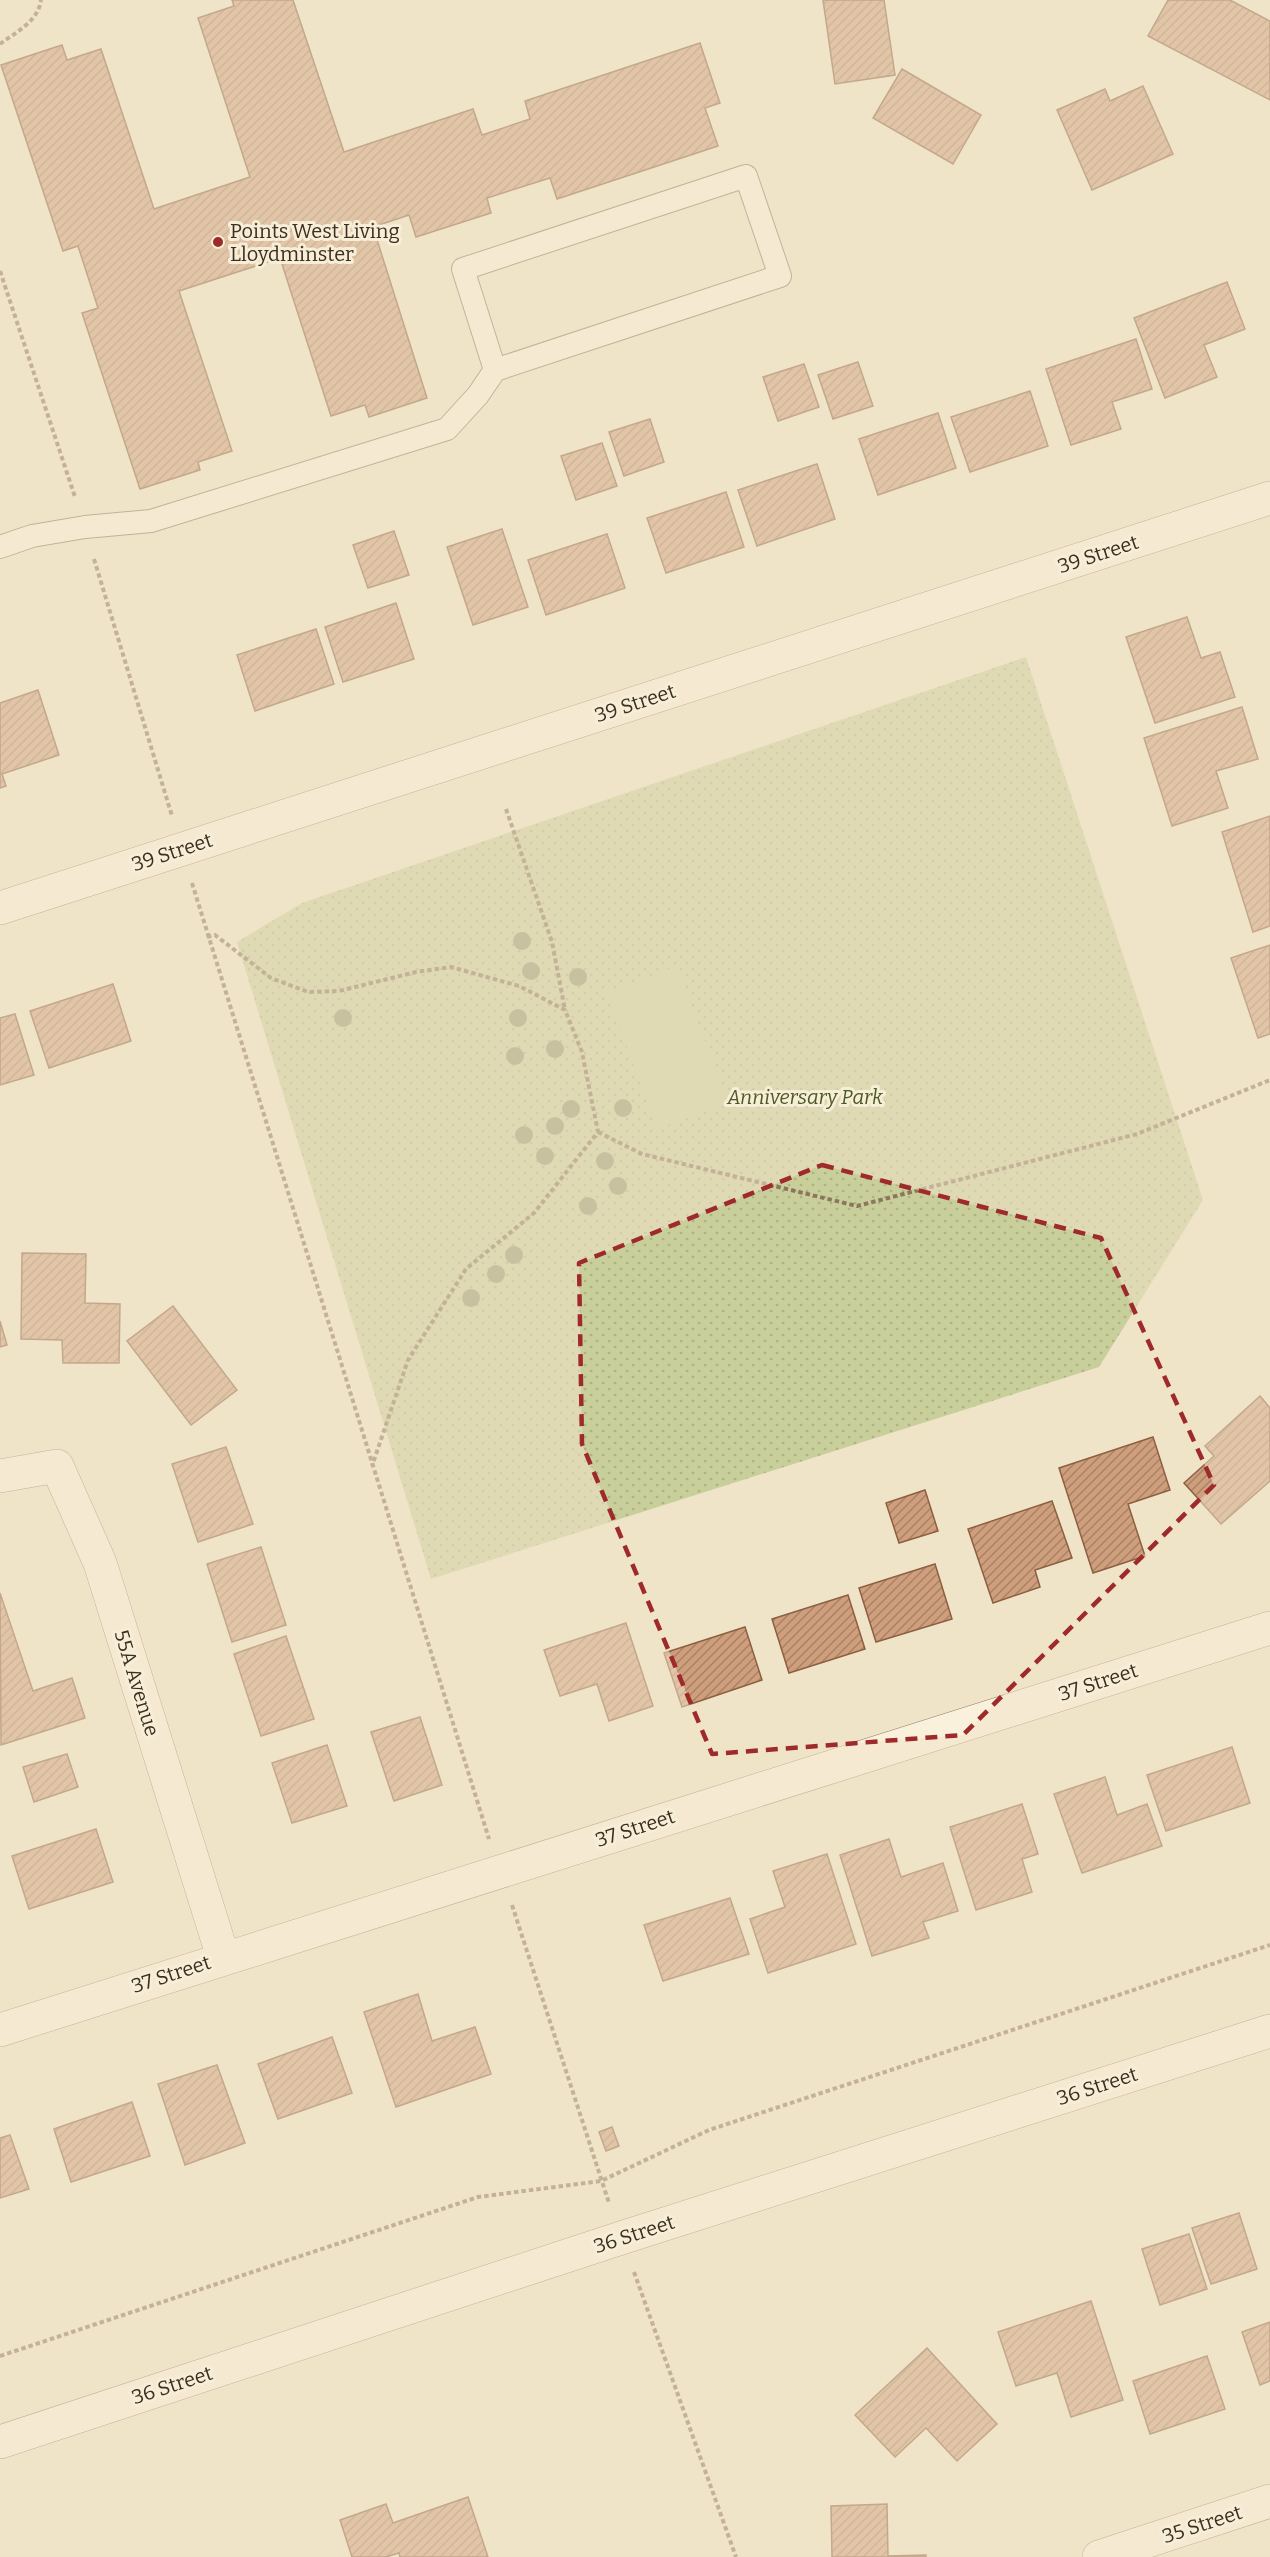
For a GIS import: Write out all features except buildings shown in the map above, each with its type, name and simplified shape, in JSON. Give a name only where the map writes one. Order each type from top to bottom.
[{"type":"street","name":"39 Street","points":[[0,908],[1270,498]]},
{"type":"street","name":"55A Avenue","points":[[1,1475],[57,1466],[100,1563],[223,1957]]},
{"type":"street","name":"37 Street","points":[[0,2030],[223,1957],[1270,1628]]},
{"type":"street","name":"36 Street","points":[[0,2442],[621,2238],[1270,2031]]},
{"type":"street","name":"35 Street","points":[[1099,2557],[1270,2501]]},
{"type":"lane","points":[[0,547],[32,536],[151,521],[447,429],[478,395],[495,370],[780,276],[746,176],[463,269],[495,370]]},
{"type":"path","points":[[0,44],[24,28],[35,15],[41,0]]},
{"type":"path","points":[[0,271],[77,502]]},
{"type":"path","points":[[93,554],[171,813]]},
{"type":"path","points":[[372,1466],[408,1360],[466,1269],[534,1213],[598,1132],[582,1052],[565,1010],[552,942],[506,809]]},
{"type":"path","points":[[193,888],[489,1838]]},
{"type":"path","points":[[207,937],[215,935],[271,978],[308,992],[339,991],[417,972],[451,967],[519,986],[565,1010]]},
{"type":"path","points":[[598,1132],[642,1154],[857,1206],[1137,1134],[1270,1080]]},
{"type":"path","points":[[512,1906],[608,2201]]},
{"type":"path","points":[[0,2356],[478,2197],[601,2181],[709,2130],[1270,1945]]},
{"type":"path","points":[[638,2283],[736,2557]]},
{"type":"highlighted area","points":[[822,1165],[1101,1238],[1214,1485],[963,1735],[712,1754],[582,1444],[579,1263]]},
{"type":"green space","name":"Anniversary Park","points":[[1026,657],[1203,1200],[1099,1367],[431,1579],[237,942],[302,903]]},
{"type":"green space","points":[[677,966],[728,1103],[657,1129],[607,993]]},
{"type":"place","name":"Points West Living Lloydminster","points":[[218,242]]}]
